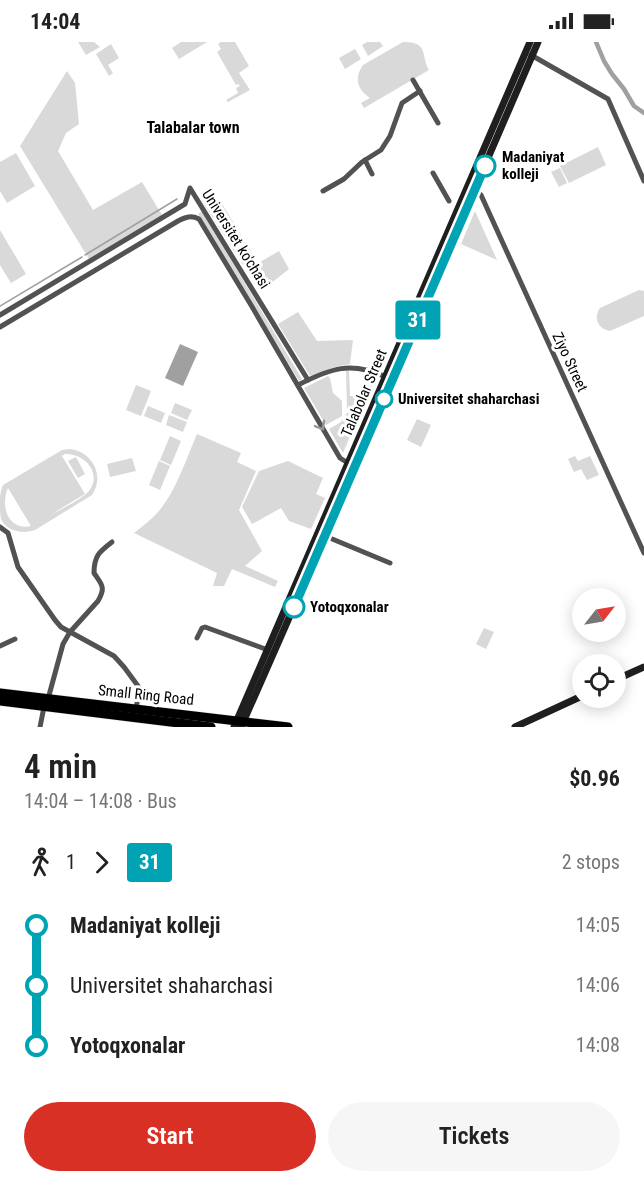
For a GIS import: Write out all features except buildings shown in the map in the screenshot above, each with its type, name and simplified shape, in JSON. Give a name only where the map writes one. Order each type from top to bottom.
[{"type":"highway","name":"Small Ring Road","points":[[0,693],[46,703]]},
{"type":"highway","name":"Small Ring Road","points":[[0,701],[46,703],[109,711],[167,725],[212,727]]},
{"type":"highway","name":"Small Ring Road","points":[[109,711],[136,709],[238,724],[288,727]]},
{"type":"main road","name":"Talabolar Street","points":[[529,53],[530,42]]},
{"type":"main road","name":"Talabolar Street","points":[[238,724],[529,53],[538,42]]},
{"type":"main road","name":"Talabolar Street","points":[[298,589],[325,536],[386,377],[412,324]]},
{"type":"main road","points":[[626,675],[644,667]]},
{"type":"main road","points":[[515,727],[572,701]]},
{"type":"street","points":[[529,53],[608,99],[644,181]]},
{"type":"street","points":[[413,80],[438,123]]},
{"type":"street","points":[[323,191],[344,179],[365,160],[382,149],[390,136],[402,103],[420,91]]},
{"type":"street","points":[[365,160],[372,174]]},
{"type":"street","points":[[433,173],[449,201]]},
{"type":"street","name":"Ziyo Street","points":[[472,187],[481,195],[485,203],[644,553]]},
{"type":"street","name":"Universitet ko'chasi","points":[[0,315],[185,204],[190,188],[308,380]]},
{"type":"street","name":"Universitet ko'chasi","points":[[0,327],[178,220],[187,216],[194,217],[199,219],[340,458],[351,466]]},
{"type":"street","points":[[298,386],[308,380],[346,367],[367,370],[386,377]]},
{"type":"street","points":[[0,527],[8,533],[18,567],[55,620],[70,632],[114,656],[124,667],[138,686],[136,709]]},
{"type":"street","points":[[325,536],[390,564]]},
{"type":"street","points":[[40,727],[63,644],[70,632],[101,596],[103,588],[94,573],[95,560],[100,551],[112,542]]},
{"type":"street","points":[[197,638],[202,628],[205,627],[271,652]]},
{"type":"street","points":[[0,645],[15,639]]},
{"type":"shaded area","points":[[78,42],[94,42],[100,47],[86,55]]},
{"type":"shaded area","points":[[181,42],[207,42],[179,59],[172,48]]},
{"type":"shaded area","points":[[235,42],[249,66],[239,73],[250,90],[228,102],[226,100],[238,93],[236,88],[240,86],[236,85],[217,52],[221,49],[218,44]]},
{"type":"shaded area","points":[[367,42],[380,42],[383,46],[368,56],[362,45]]},
{"type":"shaded area","points":[[403,42],[417,44],[421,47],[429,70],[364,108],[361,103],[370,98],[362,91],[358,83],[360,70],[363,65]]},
{"type":"shaded area","points":[[111,44],[119,58],[108,65],[113,73],[109,76],[96,54]]},
{"type":"shaded area","points":[[355,49],[361,59],[345,69],[339,58]]},
{"type":"shaded area","points":[[67,71],[75,83],[79,124],[66,133],[58,151],[93,210],[142,182],[162,215],[89,259],[20,146]]},
{"type":"shaded area","points":[[598,147],[606,165],[569,183],[560,166]]},
{"type":"shaded area","points":[[16,153],[35,186],[7,203],[0,191],[0,162]]},
{"type":"shaded area","points":[[560,168],[567,183],[559,187],[551,172]]},
{"type":"shaded area","points":[[206,198],[221,202],[255,258],[243,265],[202,201]]},
{"type":"shaded area","points":[[202,211],[302,379],[299,381],[198,214]]},
{"type":"shaded area","points":[[475,211],[497,260],[461,244]]},
{"type":"shaded area","points":[[0,230],[26,274],[11,283],[0,265]]},
{"type":"shaded area","points":[[279,251],[289,269],[260,292],[246,270]]},
{"type":"shaded area","points":[[639,290],[644,291],[644,316],[610,331],[602,328],[597,319],[600,308]]},
{"type":"shaded area","points":[[298,312],[317,341],[353,340],[350,364],[310,376],[278,324]]},
{"type":"shaded area","points":[[180,344],[198,352],[183,386],[165,378]]},
{"type":"shaded area","points":[[346,371],[349,371],[350,396],[356,396],[360,391],[366,400],[362,408],[347,410]]},
{"type":"shaded area","points":[[366,373],[376,377],[366,398],[363,393],[363,377]]},
{"type":"shaded area","points":[[328,376],[333,393],[342,401],[342,416],[326,425],[304,388]]},
{"type":"shaded area","points":[[136,385],[151,391],[141,416],[126,410]]},
{"type":"shaded area","points":[[175,403],[192,410],[187,420],[171,413]]},
{"type":"shaded area","points":[[148,406],[165,413],[161,423],[144,416]]},
{"type":"shaded area","points":[[361,410],[343,453],[329,429],[341,422],[347,413]]},
{"type":"shaded area","points":[[169,415],[187,422],[183,432],[166,425]]},
{"type":"shaded area","points":[[417,419],[431,425],[421,447],[407,440]]},
{"type":"shaded area","points":[[197,434],[241,453],[237,462],[256,471],[239,510],[262,551],[245,566],[278,581],[275,587],[232,569],[224,586],[213,586],[217,573],[134,533],[156,515],[167,499],[177,482]]},
{"type":"shaded area","points":[[170,436],[181,441],[171,465],[160,460]]},
{"type":"shaded area","points":[[62,450],[78,451],[85,455],[94,466],[97,480],[92,495],[35,530],[21,532],[7,527],[0,516],[0,497],[3,485]],"holes":[[[65,454],[80,457],[86,461],[94,480],[84,496],[50,515],[85,494],[62,456]],[[8,488],[31,526],[17,525],[8,516],[5,502]]]},
{"type":"shaded area","points":[[575,456],[578,461],[590,456],[599,475],[587,480],[581,469],[574,472],[568,459]]},
{"type":"shaded area","points":[[76,457],[85,474],[78,478],[68,461]]},
{"type":"shaded area","points":[[132,458],[136,471],[110,477],[107,464]]},
{"type":"shaded area","points":[[159,461],[170,466],[160,490],[149,485]]},
{"type":"shaded area","points":[[288,461],[323,478],[316,494],[325,498],[311,529],[289,521],[281,508],[252,524],[242,507],[259,471]]},
{"type":"shaded area","points":[[484,628],[494,632],[486,649],[476,644]]},
{"type":"waterway","points":[[596,42],[612,74],[634,106],[644,113]]},
{"type":"waterway","points":[[85,255],[177,199]]},
{"type":"waterway","points":[[0,306],[82,257]]},
{"type":"bus line","name":"31","points":[[294,607],[485,166]]},
{"type":"place","name":"Madaniyat kolleji","points":[[485,166]]},
{"type":"place","name":"Universitet shaharchasi","points":[[384,399]]},
{"type":"place","name":"Yotoqxonalar","points":[[294,607]]},
{"type":"district","name":"Talabalar town","points":[[193,127]]}]
